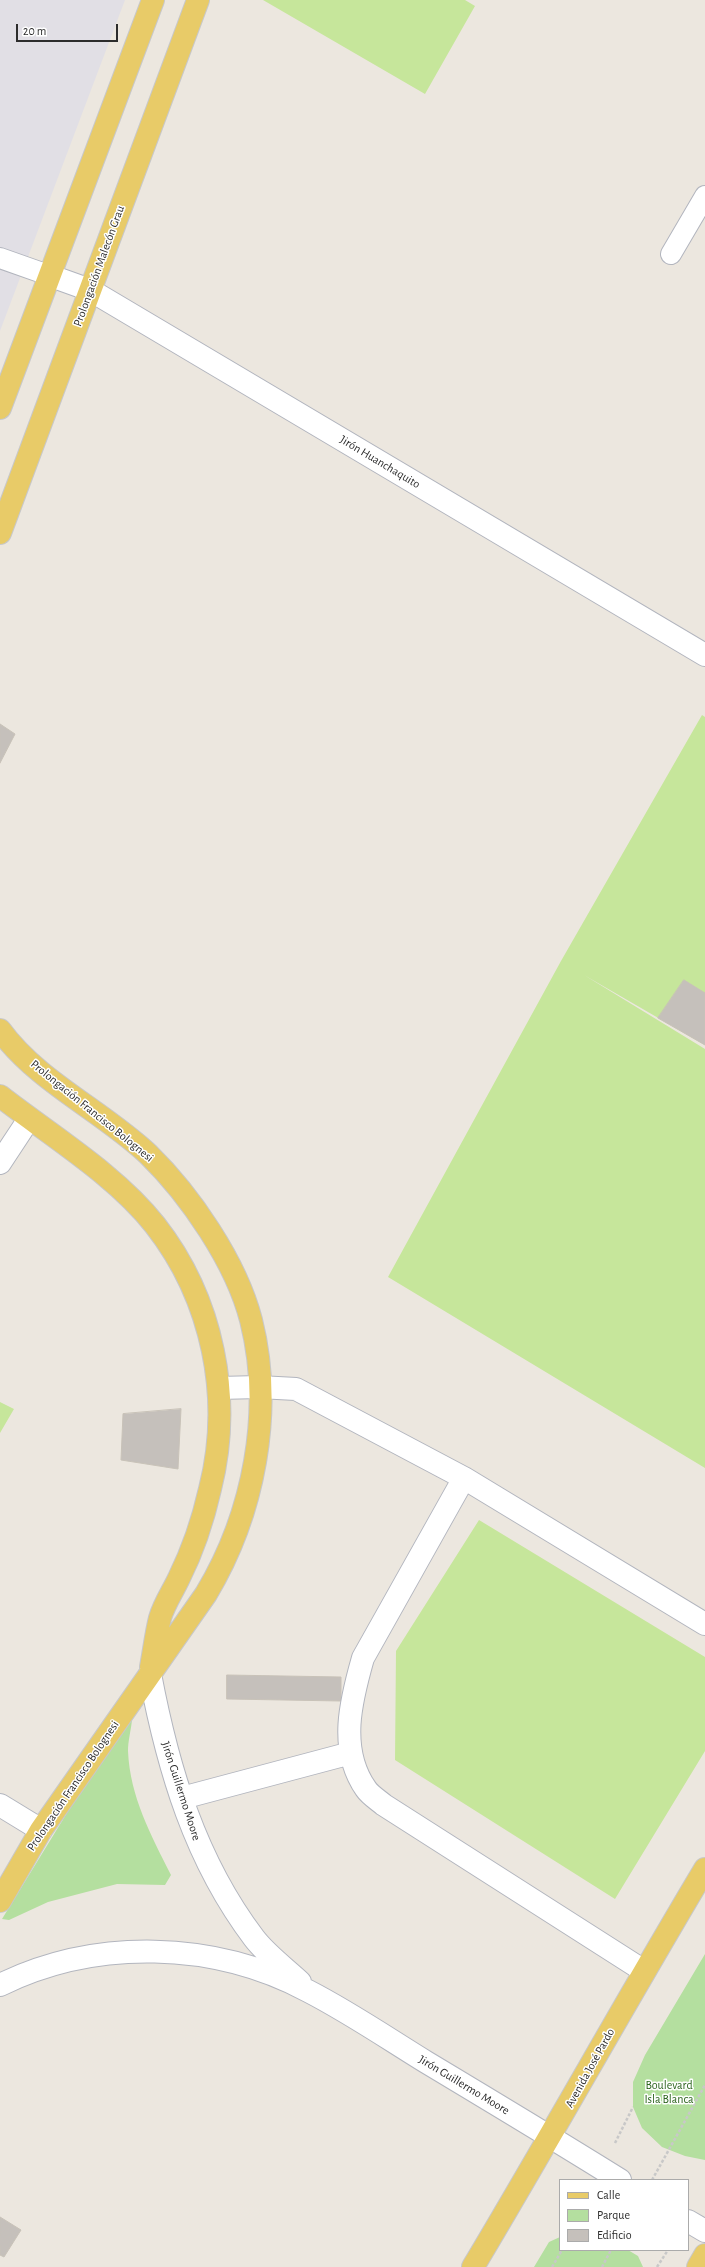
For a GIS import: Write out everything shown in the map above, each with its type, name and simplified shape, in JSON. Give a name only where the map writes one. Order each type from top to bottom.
[{"type":"main road","points":[[0,408],[51,276],[152,0]]},
{"type":"main road","name":"Prolongación Malecón Grau","points":[[0,533],[198,0]]},
{"type":"main road","name":"Prolongación Francisco Bolognesi","points":[[0,1030],[44,1075],[112,1125],[147,1154],[184,1193],[212,1235],[235,1278],[250,1318],[258,1355],[259,1387],[259,1430],[251,1477],[241,1520],[221,1569],[41,1830],[0,1900]]},
{"type":"main road","name":"Prolongación Francisco Bolognesi","points":[[0,1096],[118,1188],[154,1224],[178,1260],[198,1302],[212,1345],[220,1388],[219,1435],[211,1488],[199,1532],[160,1616],[150,1674]]},
{"type":"main road","name":"Avenida José Pardo","points":[[473,2267],[551,2138],[644,1971],[705,1869]]},
{"type":"main road","points":[[698,2267],[705,2255]]},
{"type":"street","name":"Jirón Huanchaquito","points":[[51,276],[90,290],[705,655]]},
{"type":"street","points":[[0,1163],[29,1119]]},
{"type":"street","points":[[220,1388],[259,1387],[296,1389],[464,1478],[705,1624]]},
{"type":"street","points":[[464,1478],[363,1658],[353,1690],[348,1723],[352,1761],[366,1789],[384,1805],[644,1971]]},
{"type":"street","name":"Jirón Guillermo Moore","points":[[150,1674],[163,1739],[193,1833],[220,1888],[255,1939],[308,1990]]},
{"type":"street","points":[[182,1798],[351,1753]]},
{"type":"street","points":[[0,1805],[41,1830]]},
{"type":"street","name":"Jirón Guillermo Moore","points":[[0,1985],[23,1974],[78,1957],[135,1951],[193,1954],[249,1966],[308,1990],[618,2179]]},
{"type":"street","points":[[689,2222],[705,2231]]},
{"type":"lane","points":[[672,254],[705,196]]},
{"type":"lane","points":[[0,258],[51,276]]},
{"type":"path","points":[[653,2179],[705,2085]]},
{"type":"path","points":[[552,2267],[561,2251]]},
{"type":"path","points":[[602,2267],[610,2251]]},
{"type":"path","points":[[657,2267],[667,2251]]},
{"type":"shaded area","points":[[0,0],[125,0],[0,331]]},
{"type":"green space","points":[[263,0],[465,0],[475,6],[425,94]]},
{"type":"green space","points":[[702,715],[705,717],[705,1045],[584,975],[705,1049],[705,1468],[388,1277],[561,961]]},
{"type":"green space","points":[[0,1402],[14,1409],[0,1433]]},
{"type":"green space","points":[[479,1520],[705,1657],[705,1751],[615,1899],[395,1760],[396,1651]]},
{"type":"green space","points":[[127,1715],[132,1720],[128,1751],[133,1784],[137,1800],[149,1830],[171,1875],[165,1885],[117,1884],[48,1902],[9,1920],[2,1919]]},
{"type":"green space","name":"Boulevard Isla Blanca","points":[[705,1954],[705,2160],[685,2156],[662,2147],[642,2128],[633,2107],[633,2082],[645,2055]]},
{"type":"green space","points":[[559,2237],[559,2251],[630,2251],[638,2256],[643,2267],[534,2267],[549,2242]]},
{"type":"building","points":[[0,724],[15,734],[0,763]]},
{"type":"building","points":[[684,980],[705,993],[705,1045],[658,1018]]},
{"type":"building","points":[[181,1409],[178,1469],[121,1460],[123,1414]]},
{"type":"building","points":[[227,1675],[341,1677],[341,1701],[227,1699]]},
{"type":"building","points":[[0,2217],[21,2230],[4,2257],[0,2255]]}]
